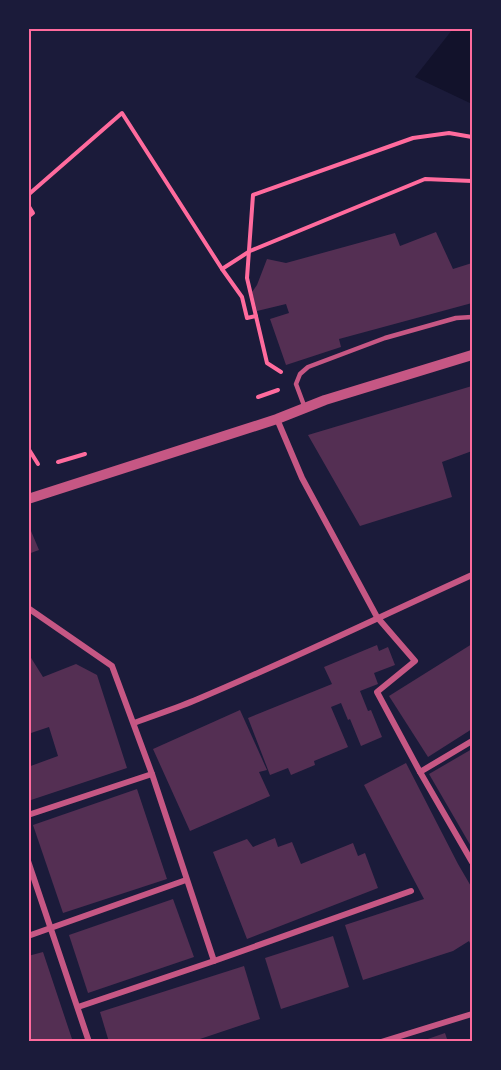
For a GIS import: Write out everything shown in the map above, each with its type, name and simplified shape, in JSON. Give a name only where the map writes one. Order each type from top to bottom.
[{"type":"street","points":[[28,499],[277,419],[325,400],[472,355]]},
{"type":"street","points":[[277,419],[302,478],[377,617],[415,661],[377,692],[472,862]]},
{"type":"street","points":[[134,723],[196,700],[274,666],[472,575]]},
{"type":"street","points":[[28,608],[112,666],[152,774],[214,961]]},
{"type":"street","points":[[420,771],[472,741]]},
{"type":"street","points":[[28,816],[152,774]]},
{"type":"street","points":[[28,861],[89,1041]]},
{"type":"street","points":[[28,936],[186,880]]},
{"type":"street","points":[[78,1007],[411,891]]},
{"type":"street","points":[[381,1041],[472,1014]]},
{"type":"lane","points":[[305,408],[296,384],[300,374],[308,367],[385,338],[456,318],[472,317]]},
{"type":"path","points":[[28,195],[122,113],[242,297],[247,318],[256,316]]},
{"type":"path","points":[[296,384],[293,377],[267,363],[247,278],[253,195],[413,138],[449,133],[472,137]]},
{"type":"path","points":[[222,269],[250,251],[425,179],[472,181]]},
{"type":"path","points":[[28,205],[33,213],[28,217]]},
{"type":"path","points":[[28,448],[38,464]]},
{"type":"path","points":[[58,462],[94,452]]},
{"type":"shaded area","points":[[452,29],[472,29],[472,104],[415,77]]},
{"type":"building","points":[[436,232],[453,269],[472,263],[472,303],[339,339],[341,347],[286,365],[270,319],[289,313],[286,304],[257,311],[252,292],[267,259],[286,263],[395,233],[400,246]]},
{"type":"building","points":[[472,386],[472,451],[442,462],[452,497],[360,526],[308,435]]},
{"type":"building","points":[[31,531],[39,550],[28,554],[28,532]]},
{"type":"building","points":[[472,644],[472,729],[428,757],[389,696]]},
{"type":"building","points":[[377,645],[379,651],[388,647],[395,665],[374,673],[378,684],[360,691],[382,737],[361,746],[341,703],[331,707],[348,747],[314,761],[315,765],[291,775],[288,768],[270,775],[248,718],[332,684],[324,667]]},
{"type":"building","points":[[28,653],[43,677],[76,664],[97,675],[127,768],[28,801],[28,767],[58,756],[49,727],[28,734]]},
{"type":"building","points":[[240,710],[267,770],[259,772],[270,796],[190,831],[153,749]]},
{"type":"building","points":[[472,749],[472,848],[429,774]]},
{"type":"building","points":[[406,763],[472,888],[472,947],[469,941],[453,951],[363,980],[345,925],[424,899],[364,785]]},
{"type":"building","points":[[137,789],[167,879],[63,913],[33,825]]},
{"type":"building","points":[[275,838],[278,847],[292,842],[301,864],[353,843],[358,856],[365,853],[378,888],[247,939],[213,852],[247,839],[253,847]]},
{"type":"building","points":[[173,899],[194,957],[88,993],[69,935]]},
{"type":"building","points":[[333,936],[349,987],[281,1009],[265,958]]},
{"type":"building","points":[[43,952],[73,1042],[28,1042],[28,956]]},
{"type":"building","points":[[244,966],[260,1019],[191,1042],[109,1042],[100,1012]]},
{"type":"building","points":[[445,1033],[448,1042],[422,1042],[422,1041]]}]
